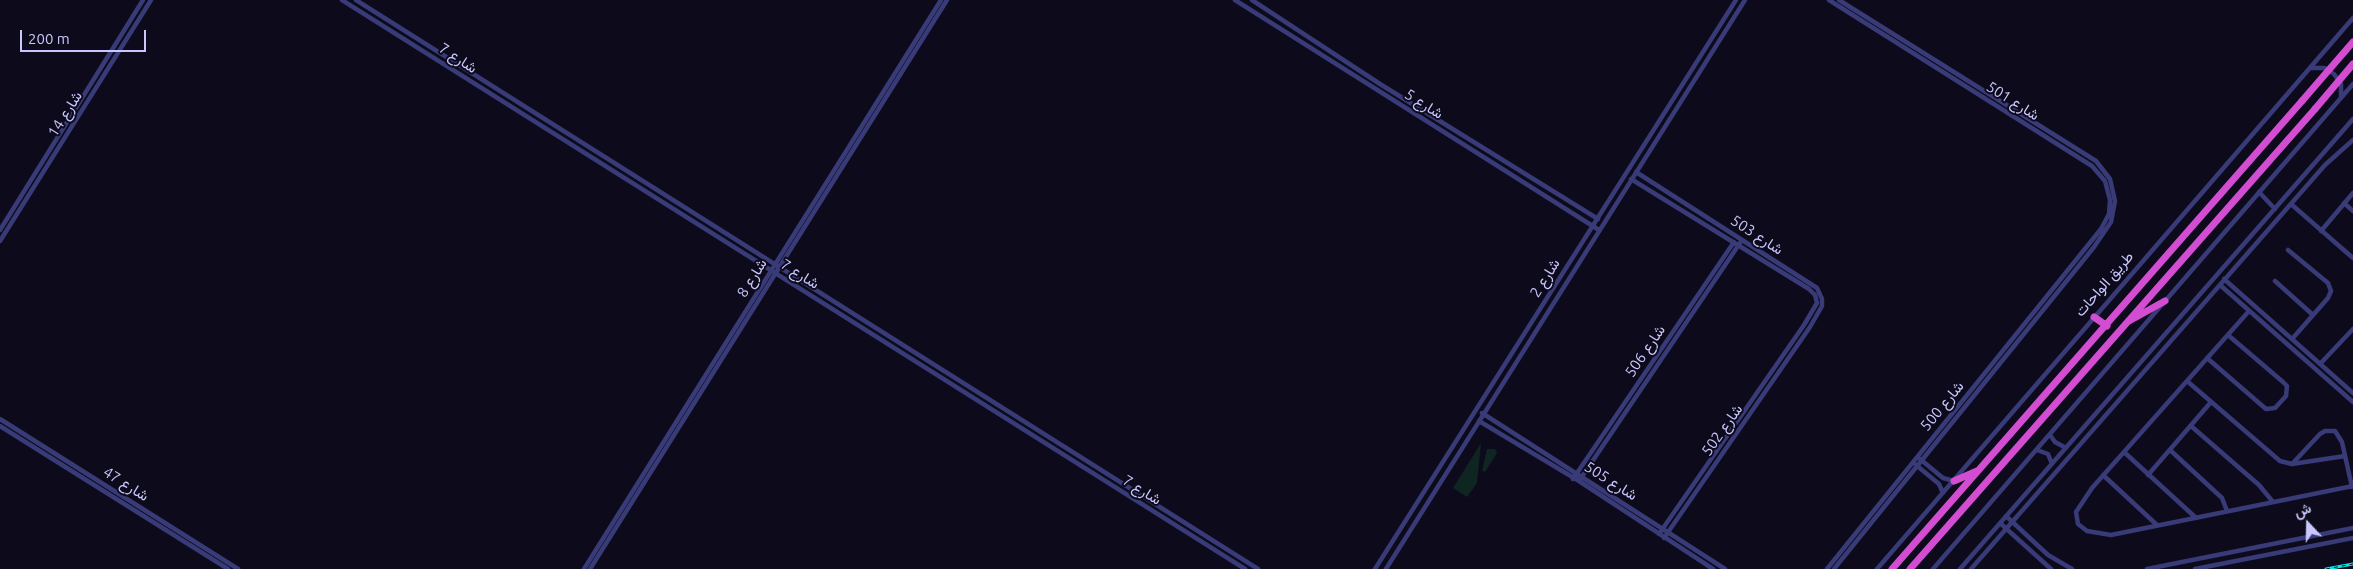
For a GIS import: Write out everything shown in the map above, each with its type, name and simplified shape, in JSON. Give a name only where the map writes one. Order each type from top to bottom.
[{"type":"highway","name":"طريق الواحات","points":[[1892,569],[2107,326],[2353,42]]},
{"type":"highway","points":[[1910,569],[2353,64]]},
{"type":"highway","points":[[2125,324],[2165,301]]},
{"type":"highway","points":[[2094,317],[2107,326]]},
{"type":"highway","points":[[1954,481],[1980,470]]},
{"type":"street","name":"شارع 14","points":[[0,230],[143,0]]},
{"type":"street","name":"شارع 14","points":[[0,241],[151,0]]},
{"type":"street","name":"شارع 7","points":[[342,0],[1245,569]]},
{"type":"street","name":"شارع 7","points":[[356,0],[1258,569]]},
{"type":"street","name":"شارع 8","points":[[590,569],[941,0]]},
{"type":"street","name":"شارع 8","points":[[777,267],[948,0]]},
{"type":"street","name":"شارع 5","points":[[1235,0],[1599,230]]},
{"type":"street","name":"شارع 5","points":[[1252,0],[1380,84],[1604,222]]},
{"type":"street","name":"شارع 2","points":[[1375,569],[1736,0]]},
{"type":"street","name":"شارع 2","points":[[1386,569],[1744,0]]},
{"type":"street","name":"شارع 501","points":[[1829,0],[2092,166],[2105,181],[2109,194],[2109,221]]},
{"type":"street","name":"شارع 501","points":[[1839,0],[2096,161],[2106,172],[2113,186],[2115,201],[2109,221]]},
{"type":"street","name":"طريق الواحات","points":[[1877,569],[2353,18]]},
{"type":"street","points":[[1278,27],[1283,20]]},
{"type":"street","points":[[2310,68],[2321,67],[2334,74],[2342,87],[2341,98]]},
{"type":"street","points":[[1933,569],[2353,84]]},
{"type":"street","points":[[1960,569],[2353,119]]},
{"type":"street","points":[[1971,569],[2325,165],[2353,140]]},
{"type":"street","name":"شارع 503","points":[[1636,172],[1817,288],[1822,299],[1818,313],[1800,337]]},
{"type":"street","name":"شارع 503","points":[[1631,179],[1809,289],[1817,299],[1816,307],[1800,337]]},
{"type":"street","points":[[2300,181],[2307,186]]},
{"type":"street","points":[[2259,192],[2275,209]]},
{"type":"street","points":[[2321,231],[2353,193]]},
{"type":"street","points":[[2344,203],[2353,211]]},
{"type":"street","points":[[2291,204],[2353,258]]},
{"type":"street","name":"شارع 500","points":[[1828,569],[1893,492],[1922,461],[1956,414],[2109,221]]},
{"type":"street","name":"شارع 506","points":[[1578,478],[1733,243],[1740,239]]},
{"type":"street","name":"شارع 506","points":[[1578,478],[1738,246],[1740,239]]},
{"type":"street","points":[[2288,250],[2329,286],[2330,296],[2292,339]]},
{"type":"street","points":[[1780,272],[1782,266]]},
{"type":"street","name":"شارع 8","points":[[584,569],[774,272]]},
{"type":"street","points":[[2224,279],[2353,393]]},
{"type":"street","points":[[1708,280],[1712,284]]},
{"type":"street","points":[[2275,281],[2313,315]]},
{"type":"street","points":[[2220,285],[2353,402]]},
{"type":"street","points":[[2196,298],[2202,305]]},
{"type":"street","points":[[2249,311],[2103,475],[2083,500],[2076,512],[2076,518],[2082,528],[2093,533],[2111,535],[2353,487],[2340,435],[2335,432],[2325,431],[2292,464]]},
{"type":"street","points":[[2320,364],[2353,329]]},
{"type":"street","points":[[2207,358],[2266,409],[2275,408],[2286,396],[2286,386],[2283,382],[2228,335]]},
{"type":"street","name":"شارع 502","points":[[1659,534],[1774,367],[1800,337]]},
{"type":"street","name":"شارع 502","points":[[1664,538],[1779,371],[1800,337]]},
{"type":"street","points":[[1774,367],[1779,371]]},
{"type":"street","points":[[2187,381],[2274,458],[2285,464],[2345,456]]},
{"type":"street","points":[[2148,475],[2211,402]]},
{"type":"street","name":"شارع 505","points":[[1477,409],[1664,538],[1713,569]]},
{"type":"street","name":"شارع 500","points":[[1834,569],[1893,492],[1913,462],[1956,414]]},
{"type":"street","name":"شارع 47","points":[[0,420],[238,569]]},
{"type":"street","name":"شارع 505","points":[[1479,421],[1578,478],[1725,569]]},
{"type":"street","name":"شارع 47","points":[[0,426],[228,569]]},
{"type":"street","points":[[2191,426],[2258,485],[2273,502]]},
{"type":"street","points":[[2050,435],[2055,442],[2066,448]]},
{"type":"street","points":[[2037,450],[2048,454],[2052,464]]},
{"type":"street","points":[[2170,450],[2222,498],[2227,511]]},
{"type":"street","points":[[2124,452],[2195,518]]},
{"type":"street","points":[[1917,457],[1943,478],[1954,481]]},
{"type":"street","points":[[1913,462],[1939,484],[1943,493]]},
{"type":"street","points":[[2103,475],[2157,525]]},
{"type":"street","points":[[2006,516],[2048,555],[2072,569]]},
{"type":"street","points":[[2000,523],[2051,569]]},
{"type":"street","points":[[2147,569],[2353,528]]},
{"type":"street","points":[[2195,569],[2353,538]]},
{"type":"street","points":[[2274,544],[2276,554]]},
{"type":"green space","points":[[1481,443],[1477,483],[1467,497],[1453,488]]},
{"type":"green space","points":[[1487,449],[1495,449],[1497,453],[1485,472],[1482,471]]},
{"type":"railway","points":[[2326,569],[2353,564]]}]
